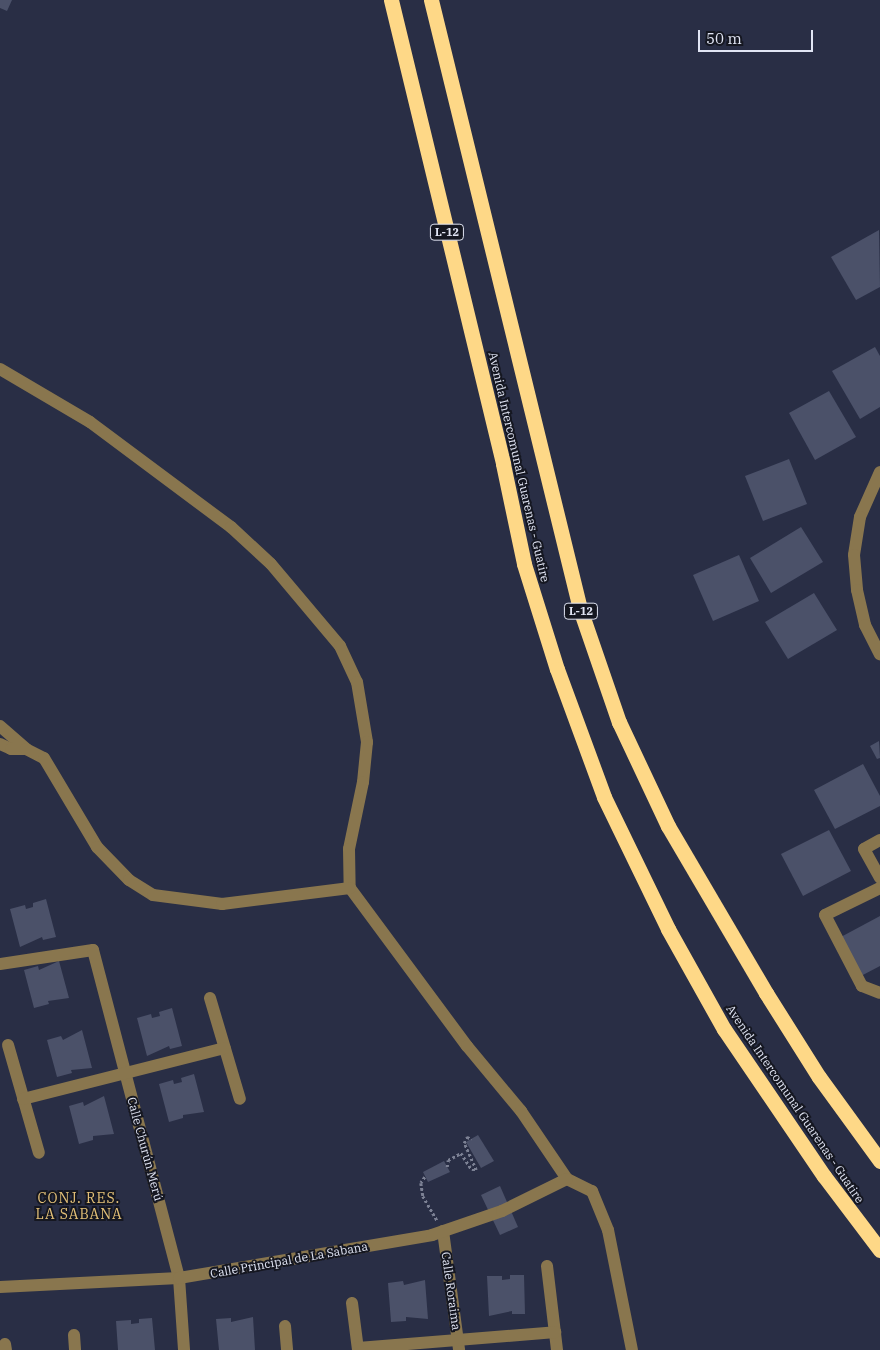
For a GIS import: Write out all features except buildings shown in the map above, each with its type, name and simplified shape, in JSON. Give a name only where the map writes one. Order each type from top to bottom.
[{"type":"highway","name":"Avenida Intercomunal Guarenas - Guatire","points":[[391,0],[504,464],[524,564],[557,669],[604,797],[668,929],[724,1029],[824,1176],[880,1250]]},
{"type":"highway","name":"Avenida Intercomunal Guarenas - Guatire","points":[[431,0],[580,609],[620,722],[668,826],[766,993],[819,1077],[880,1161]]},
{"type":"street","points":[[0,369],[90,422],[231,527],[277,570],[340,646],[357,682],[367,742],[363,782],[349,849],[350,888],[466,1046],[520,1111],[567,1179],[592,1191],[602,1212],[632,1350]]},
{"type":"street","points":[[880,472],[860,517],[854,555],[857,590],[865,625],[880,654]]},
{"type":"street","points":[[0,726],[26,749],[44,758],[97,847],[129,880],[153,895],[222,904],[350,888]]},
{"type":"street","points":[[0,744],[11,749],[26,749]]},
{"type":"street","points":[[880,840],[864,849],[880,878]]},
{"type":"street","points":[[880,888],[824,915],[862,986],[880,993]]},
{"type":"street","name":"Calle Churún Merú","points":[[0,964],[93,950],[179,1278],[184,1350]]},
{"type":"street","points":[[210,998],[240,1099]]},
{"type":"street","points":[[8,1045],[39,1153]]},
{"type":"street","points":[[23,1099],[126,1075],[225,1048]]},
{"type":"street","name":"Calle Principal de La Sabana","points":[[0,1287],[179,1278],[443,1231],[502,1211],[567,1179]]},
{"type":"street","name":"Calle Roraima","points":[[443,1231],[459,1344]]},
{"type":"street","points":[[547,1266],[557,1350]]},
{"type":"street","points":[[352,1303],[358,1349],[459,1344],[555,1332]]},
{"type":"street","points":[[285,1326],[287,1350]]},
{"type":"street","points":[[74,1335],[75,1350]]},
{"type":"path","points":[[447,1167],[448,1160],[461,1153],[472,1170],[476,1170],[464,1143],[467,1137],[472,1138]]},
{"type":"path","points":[[425,1177],[421,1183],[423,1196],[443,1231]]},
{"type":"district","name":"CONJ. RES. LA SABANA","points":[[79,1206]]}]
